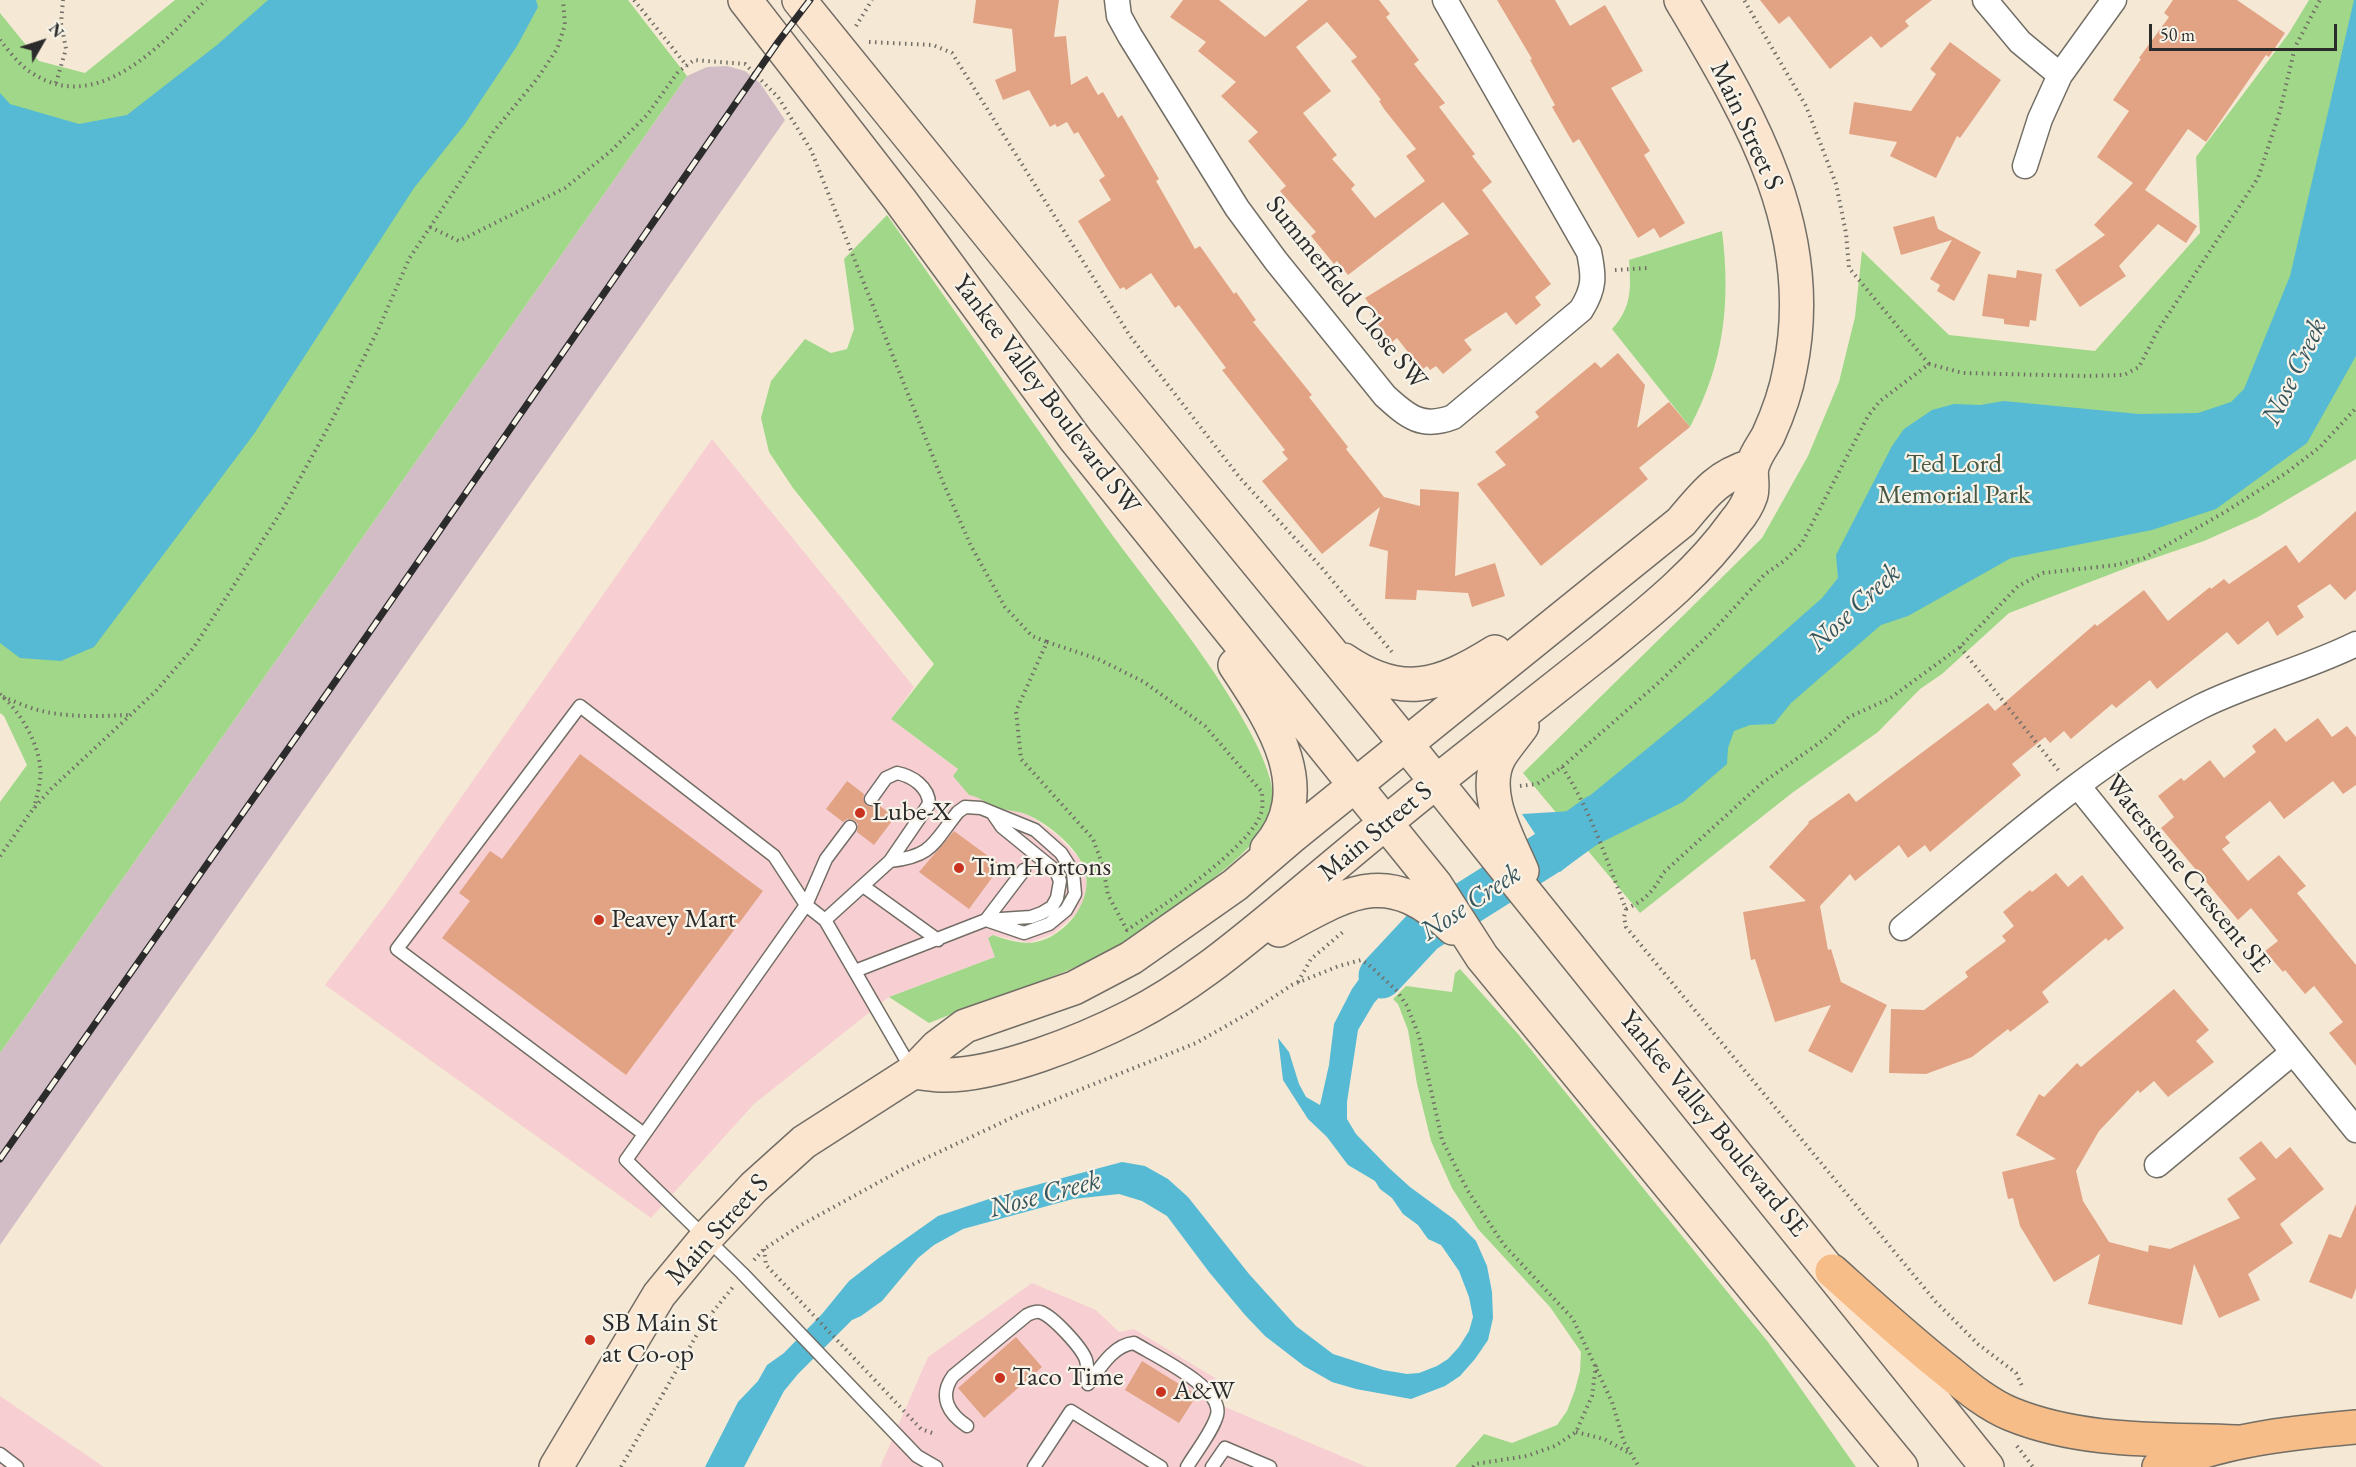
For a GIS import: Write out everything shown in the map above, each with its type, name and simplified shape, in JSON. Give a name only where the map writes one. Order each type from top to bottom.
[{"type":"highway","points":[[1832,1271],[1926,1354],[1972,1390],[2008,1413],[2060,1429],[2101,1437],[2236,1442]]},
{"type":"highway","points":[[2159,1467],[2182,1457],[2236,1442],[2356,1427]]},
{"type":"main road","name":"Yankee Valley Boulevard SW","points":[[745,0],[900,200],[1076,440],[1386,823]]},
{"type":"main road","name":"Yankee Valley Boulevard SW","points":[[800,0],[1071,337],[1436,782]]},
{"type":"main road","name":"Main Street S","points":[[913,1072],[947,1075],[1029,1059],[1085,1038],[1135,1015],[1219,962],[1436,782],[1670,593],[1712,552],[1737,520],[1752,494],[1751,466],[1780,406],[1790,371],[1796,332],[1797,282],[1793,253],[1776,182],[1737,95],[1681,0]]},
{"type":"main road","points":[[1076,440],[1234,664],[1284,751],[1291,787],[1284,821],[1273,842],[1235,885]]},
{"type":"main road","name":"Main Street S","points":[[556,1467],[659,1295],[706,1238],[753,1187],[804,1142],[913,1072],[937,1047],[965,1026],[1074,988],[1103,974],[1179,925],[1235,885],[1355,785],[1681,522],[1712,486],[1731,472],[1751,466]]},
{"type":"main road","points":[[1330,651],[1365,674],[1380,680],[1398,685],[1434,681],[1451,676],[1478,663],[1616,574]]},
{"type":"main road","points":[[1540,910],[1505,832],[1493,788],[1500,756],[1545,696]]},
{"type":"main road","name":"Yankee Valley Boulevard SE","points":[[1436,782],[1988,1467]]},
{"type":"main road","points":[[1386,823],[1435,884],[1482,957]]},
{"type":"main road","points":[[1219,962],[1310,913],[1367,891],[1387,889],[1417,900],[1445,921],[1482,957],[1901,1467]]},
{"type":"main road","points":[[1813,1359],[1875,1467]]},
{"type":"street","name":"Summerfield Close SW","points":[[1117,0],[1119,16],[1130,36],[1237,208],[1276,261],[1385,396],[1401,411],[1420,422],[1437,423],[1453,417],[1581,309],[1591,294],[1593,272],[1589,252],[1445,0]]},
{"type":"street","points":[[1985,0],[2020,42],[2060,75]]},
{"type":"street","points":[[2025,166],[2040,119],[2060,75],[2114,0]]},
{"type":"street","name":"Waterstone Crescent SE","points":[[2356,644],[2330,657],[2202,706],[2117,756],[2076,788],[2356,1130]]},
{"type":"street","points":[[1902,928],[2076,788]]},
{"type":"street","points":[[2157,1165],[2292,1053]]},
{"type":"lane","points":[[644,1134],[397,949],[580,706],[774,856],[806,905],[825,920],[913,1072]]},
{"type":"lane","points":[[825,920],[891,861],[929,804],[929,795],[908,776],[897,773],[886,778],[871,799]]},
{"type":"lane","points":[[891,861],[911,859],[926,853],[964,807],[981,808],[1035,830],[1061,853],[1072,872],[1075,894],[1066,910],[1049,924],[1024,933],[986,920]]},
{"type":"lane","points":[[855,971],[986,920],[1031,917],[1052,907],[1059,891],[1060,881],[1056,871],[1002,827],[993,814]]},
{"type":"lane","points":[[850,827],[826,860],[806,905],[626,1160],[759,1290],[917,1456],[936,1467]]},
{"type":"lane","points":[[986,920],[1024,870]]},
{"type":"lane","points":[[863,886],[938,940]]},
{"type":"lane","points":[[967,1426],[954,1417],[950,1410],[946,1399],[948,1383],[953,1376],[1027,1315],[1042,1312],[1061,1328],[1081,1351],[1086,1361],[1088,1384],[1119,1348],[1134,1343],[1204,1387],[1217,1404],[1218,1414],[1186,1467]]},
{"type":"lane","points":[[1034,1467],[1071,1411],[1161,1467]]},
{"type":"lane","points":[[1212,1467],[1225,1448],[1270,1467]]},
{"type":"lane","points":[[0,1455],[18,1467]]},
{"type":"path","points":[[56,84],[66,49],[61,23],[63,0]]},
{"type":"path","points":[[0,40],[32,73],[56,84],[84,86],[108,80],[145,59],[206,0]]},
{"type":"path","points":[[0,856],[33,808],[79,761],[155,692],[194,647],[284,507],[332,423],[378,330],[409,259],[494,131],[537,78],[557,49],[565,25],[563,0]]},
{"type":"path","points":[[634,0],[687,66]]},
{"type":"path","points":[[855,29],[872,0]]},
{"type":"path","points":[[1929,364],[1963,373],[2086,376],[2124,375],[2139,367],[2158,330],[2258,178],[2280,111],[2295,47],[2320,0]]},
{"type":"path","points":[[862,36],[870,42],[933,45],[952,53],[1130,336],[1240,478],[1321,567],[1397,657]]},
{"type":"path","points":[[430,227],[459,241],[566,188],[611,151],[647,115],[678,72],[694,60],[746,64],[778,97],[811,150],[943,482],[971,546],[1005,607],[1032,636],[1098,660],[1144,682],[1205,726],[1262,792],[1262,811],[1255,825],[1242,840],[1195,882],[1127,930],[1108,895],[1103,866],[1093,839],[1021,759],[1016,711],[1047,642]]},
{"type":"path","points":[[1593,272],[1648,268]]},
{"type":"path","points":[[1626,909],[1642,901],[1656,886],[1663,873],[1762,783],[1825,739],[1849,717],[1889,699],[1960,647],[2018,586],[2043,573],[2116,565],[2144,558],[2286,474],[2320,447],[2356,408]]},
{"type":"path","points":[[1960,647],[2076,788]]},
{"type":"path","points":[[2,696],[38,710],[62,714],[86,717],[131,715]]},
{"type":"path","points":[[2,696],[23,721],[37,752],[40,779],[33,808]]},
{"type":"path","points":[[1562,768],[1573,784],[1602,849],[1626,909],[1624,916],[1626,927],[1936,1302],[1978,1344],[2016,1373],[2022,1386]]},
{"type":"path","points":[[1298,982],[1311,959],[1351,927]]},
{"type":"path","points":[[621,1467],[703,1324],[742,1273],[764,1249],[801,1225],[903,1169],[1022,1113],[1196,1043],[1298,982],[1361,960],[1397,992],[1407,1006],[1419,1036],[1442,1140],[1468,1191],[1504,1245],[1574,1319],[1612,1402],[1624,1442],[1639,1467]]},
{"type":"path","points":[[764,1249],[766,1265],[921,1429],[932,1433]]},
{"type":"path","points":[[1473,1467],[1475,1464],[1527,1456],[1555,1446],[1576,1432],[1592,1396],[1596,1364]]},
{"type":"path","points":[[1576,1432],[1604,1439],[1632,1455]]},
{"type":"shaded area","points":[[727,66],[745,71],[760,83],[785,120],[0,1245],[0,1053],[687,76],[707,67]]},
{"type":"shaded area","points":[[712,439],[914,687],[891,719],[959,770],[969,795],[980,797],[997,808],[1012,809],[1030,816],[1057,835],[1079,858],[1086,873],[1086,889],[1082,904],[1075,915],[1053,934],[1029,943],[993,935],[989,938],[995,957],[889,997],[754,1104],[651,1218],[325,985],[390,899]]},
{"type":"shaded area","points":[[1032,1283],[1096,1310],[1119,1332],[1134,1329],[1215,1378],[1223,1406],[1367,1467],[880,1467],[928,1357]]},
{"type":"shaded area","points":[[0,1396],[104,1467],[0,1467]]},
{"type":"green space","points":[[175,0],[628,0],[687,76],[0,1053],[0,802],[27,765],[4,716],[0,713],[0,13],[39,61],[85,73]]},
{"type":"green space","name":"Ted Lord Memorial Park","points":[[2309,0],[2356,0],[2356,459],[2258,517],[2204,541],[2009,613],[1942,674],[1920,689],[1878,732],[1792,793],[1640,913],[1523,773],[1762,538],[1808,456],[1839,382],[1855,317],[1862,251],[1949,335],[2095,351],[2200,233],[2196,157],[2289,33]]},
{"type":"green space","points":[[887,215],[1105,525],[1190,638],[1222,685],[1249,731],[1268,771],[1273,798],[1268,820],[1248,848],[1202,888],[1150,927],[1086,962],[929,1023],[889,997],[995,957],[988,938],[993,935],[1011,941],[1029,943],[1052,936],[1062,929],[1079,910],[1084,898],[1086,875],[1079,857],[1056,833],[1026,814],[999,808],[969,795],[953,776],[958,769],[891,719],[934,664],[793,488],[769,452],[761,418],[771,381],[805,339],[831,353],[847,349],[854,329],[844,259]]},
{"type":"green space","points":[[1722,231],[1726,283],[1722,332],[1711,380],[1690,427],[1612,329],[1619,321],[1629,297],[1629,260]]},
{"type":"green space","points":[[1460,969],[1519,1035],[1768,1342],[1856,1467],[1455,1467],[1484,1434],[1512,1443],[1557,1425],[1567,1411],[1575,1390],[1580,1371],[1581,1352],[1550,1307],[1478,1229],[1452,1188],[1431,1141],[1417,1084],[1408,1030],[1398,1004],[1393,999],[1406,986],[1452,992],[1455,973]]},
{"type":"water","points":[[268,0],[536,0],[538,7],[517,46],[465,124],[414,188],[254,434],[94,647],[61,661],[20,658],[0,643],[0,93],[10,104],[79,124],[127,115],[217,45]]},
{"type":"water","points":[[2354,0],[2356,0],[2356,356],[2307,443],[2216,509],[2152,530],[2011,558],[1908,616],[1881,625],[1791,703],[1774,724],[1750,725],[1734,731],[1728,748],[1727,764],[1683,802],[1592,847],[1560,872],[1522,814],[1571,811],[1709,698],[1822,598],[1838,578],[1836,555],[1892,446],[1904,429],[1932,410],[1954,404],[1980,405],[2004,401],[2139,414],[2198,413],[2231,402],[2244,389],[2290,276]]},
{"type":"water","points":[[1412,923],[1432,939],[1374,1003],[1358,1030],[1347,1102],[1347,1119],[1356,1134],[1389,1168],[1410,1187],[1455,1220],[1476,1241],[1487,1266],[1492,1292],[1493,1318],[1488,1340],[1460,1376],[1445,1386],[1411,1399],[1332,1382],[1304,1366],[1265,1336],[1209,1272],[1167,1216],[1142,1201],[1119,1194],[1073,1199],[963,1229],[934,1245],[918,1258],[882,1301],[852,1320],[798,1374],[784,1391],[744,1467],[705,1467],[738,1402],[758,1381],[767,1365],[784,1353],[822,1314],[849,1281],[880,1257],[938,1216],[1010,1192],[1122,1162],[1145,1166],[1168,1179],[1188,1197],[1249,1274],[1296,1326],[1333,1354],[1383,1370],[1407,1374],[1419,1373],[1448,1359],[1469,1331],[1473,1317],[1469,1297],[1459,1271],[1441,1245],[1428,1239],[1418,1225],[1403,1214],[1392,1198],[1380,1189],[1375,1181],[1348,1165],[1327,1137],[1308,1119],[1283,1080],[1278,1038],[1289,1052],[1299,1084],[1306,1097],[1320,1105],[1329,1065],[1334,1024],[1362,975]]},
{"type":"building","points":[[976,0],[1059,0],[1054,37],[1066,36],[1071,85],[1087,76],[1098,95],[1103,92],[1118,118],[1122,115],[1159,179],[1156,181],[1195,249],[1200,246],[1234,294],[1236,292],[1256,320],[1253,322],[1312,395],[1309,397],[1384,497],[1420,506],[1420,489],[1459,492],[1455,576],[1495,563],[1505,596],[1472,607],[1468,593],[1417,590],[1416,600],[1385,599],[1388,551],[1369,546],[1380,507],[1322,554],[1262,481],[1288,459],[1282,452],[1285,450],[1222,370],[1226,368],[1179,305],[1175,308],[1151,273],[1126,290],[1124,287],[1120,289],[1106,267],[1078,221],[1111,200],[1099,180],[1105,176],[1078,132],[1074,134],[1067,122],[1057,127],[1055,124],[1050,127],[1029,90],[1003,100],[995,80],[1016,71],[1012,29],[973,23]]},
{"type":"building","points":[[1183,0],[1219,0],[1265,37],[1308,0],[1379,0],[1390,14],[1386,17],[1419,60],[1414,64],[1445,103],[1439,107],[1475,154],[1472,156],[1492,182],[1482,190],[1551,284],[1535,297],[1541,305],[1516,325],[1506,312],[1464,340],[1472,350],[1443,374],[1436,366],[1430,370],[1427,366],[1422,370],[1397,338],[1392,342],[1370,314],[1374,311],[1365,298],[1469,234],[1443,202],[1348,275],[1337,261],[1334,264],[1311,236],[1316,232],[1280,191],[1286,186],[1248,141],[1258,132],[1221,96],[1236,82],[1198,51],[1206,42],[1170,17]],"holes":[[[1327,22],[1357,57],[1351,61],[1381,100],[1379,101],[1384,109],[1416,149],[1406,156],[1425,181],[1375,218],[1351,189],[1355,185],[1332,159],[1337,155],[1303,113],[1331,91],[1296,47]]]},
{"type":"building","points":[[1497,0],[1555,0],[1570,26],[1605,5],[1643,71],[1611,88],[1650,151],[1644,155],[1685,223],[1660,238],[1654,228],[1638,238],[1579,139],[1573,143],[1552,107],[1555,105],[1530,60],[1532,59]]},
{"type":"building","points":[[1760,0],[1932,0],[1905,21],[1909,26],[1881,48],[1871,36],[1830,69],[1789,16],[1779,24]]},
{"type":"building","points":[[2173,0],[2237,0],[2285,33],[2269,57],[2266,55],[2206,142],[2188,129],[2145,190],[2197,226],[2186,243],[2158,224],[2119,266],[2126,276],[2080,307],[2055,270],[2105,235],[2094,225],[2133,183],[2097,157],[2129,111],[2113,100],[2141,59],[2139,58],[2169,17],[2164,13]]},
{"type":"building","points":[[1950,42],[2001,80],[1960,138],[1957,136],[1936,178],[1890,156],[1897,142],[1849,134],[1854,102],[1911,111],[1936,74],[1930,69]]},
{"type":"building","points":[[1934,216],[1938,229],[1981,252],[1954,301],[1937,291],[1940,285],[1930,279],[1952,240],[1901,255],[1893,227]]},
{"type":"building","points":[[2017,270],[2042,274],[2036,321],[2030,320],[2029,327],[2004,324],[2004,319],[1982,316],[1988,274],[2016,278]]},
{"type":"building","points":[[1618,353],[1645,385],[1637,428],[1669,402],[1690,427],[1639,468],[1648,479],[1541,566],[1477,484],[1506,465],[1495,452],[1539,417],[1535,412],[1595,362],[1601,368]]},
{"type":"building","points":[[2356,511],[2356,590],[2345,600],[2330,584],[2297,606],[2304,617],[2277,636],[2268,621],[2238,645],[2227,632],[2157,689],[2150,680],[2116,708],[2112,704],[2071,739],[2064,731],[2050,743],[2045,737],[2012,764],[2021,775],[1930,852],[1925,845],[1908,858],[1899,845],[1855,881],[1850,874],[1820,906],[1828,950],[1831,949],[1841,982],[1887,1005],[1852,1073],[1808,1051],[1831,1005],[1775,1022],[1755,959],[1751,960],[1743,912],[1806,901],[1769,867],[1808,822],[1849,793],[1856,802],[1988,703],[1995,711],[2095,624],[2097,626],[2144,590],[2168,621],[2210,587],[2211,589],[2224,579],[2229,584],[2286,545],[2299,563]]},
{"type":"building","points":[[2318,718],[2332,737],[2347,726],[2356,737],[2356,785],[2343,794],[2333,781],[2284,819],[2270,801],[2225,837],[2230,843],[2222,849],[2248,881],[2279,855],[2306,886],[2297,893],[2356,965],[2356,1066],[2329,1033],[2343,1022],[2314,986],[2305,994],[2265,951],[2278,941],[2251,908],[2238,920],[2161,828],[2174,817],[2158,796],[2181,778],[2184,781],[2210,760],[2224,778],[2256,752],[2252,746],[2275,728],[2286,742]]},
{"type":"building","name":"Peavey Mart","points":[[580,754],[763,891],[626,1075],[442,938],[470,901],[459,893],[490,851],[502,859]]},
{"type":"building","name":"Lube-X","points":[[847,781],[864,794],[863,799],[866,805],[871,807],[877,804],[895,817],[874,845],[857,832],[858,824],[854,820],[847,819],[843,822],[826,809]]},
{"type":"building","name":"Tim Hortons","points":[[954,831],[999,864],[992,874],[994,875],[969,909],[919,872]]},
{"type":"building","points":[[2056,873],[2068,887],[2082,875],[2124,928],[2108,941],[2106,938],[2042,992],[2049,1002],[2010,1032],[2008,1029],[1972,1057],[1926,1074],[1889,1073],[1891,1009],[1924,1010],[1968,977],[1965,972],[2006,941],[2002,936],[2014,926],[2003,912]]},
{"type":"building","points":[[2174,989],[2209,1030],[2196,1041],[2214,1062],[2168,1097],[2154,1081],[2140,1093],[2138,1090],[2099,1131],[2076,1171],[2083,1201],[2109,1242],[2148,1252],[2149,1245],[2170,1249],[2240,1218],[2227,1199],[2256,1179],[2239,1158],[2261,1141],[2276,1159],[2290,1147],[2324,1189],[2280,1224],[2293,1243],[2248,1274],[2260,1300],[2219,1318],[2194,1264],[2182,1325],[2088,1304],[2100,1254],[2054,1282],[2020,1226],[2013,1198],[2008,1199],[2002,1172],[2056,1159],[2016,1135],[2039,1094],[2044,1097],[2077,1063],[2081,1067]]},
{"type":"building","points":[[2356,1204],[2356,1288],[2352,1299],[2309,1282],[2329,1234],[2341,1238]]},
{"type":"building","name":"Taco Time","points":[[1016,1337],[1042,1367],[984,1418],[958,1388]]},
{"type":"building","name":"A&W","points":[[1142,1361],[1197,1395],[1179,1423],[1125,1390]]},
{"type":"waterway","name":"Nose Creek","points":[[1381,976],[1423,931],[1547,853],[1597,817]]},
{"type":"railway","points":[[0,1159],[330,689],[778,42],[810,0]]},
{"type":"place","name":"Lube-X","points":[[860,813]]},
{"type":"place","name":"Tim Hortons","points":[[959,868]]},
{"type":"place","name":"Peavey Mart","points":[[599,920]]},
{"type":"place","name":"SB Main St at Co-op","points":[[590,1340]]},
{"type":"place","name":"Taco Time","points":[[1000,1378]]},
{"type":"place","name":"A&W","points":[[1161,1392]]}]
